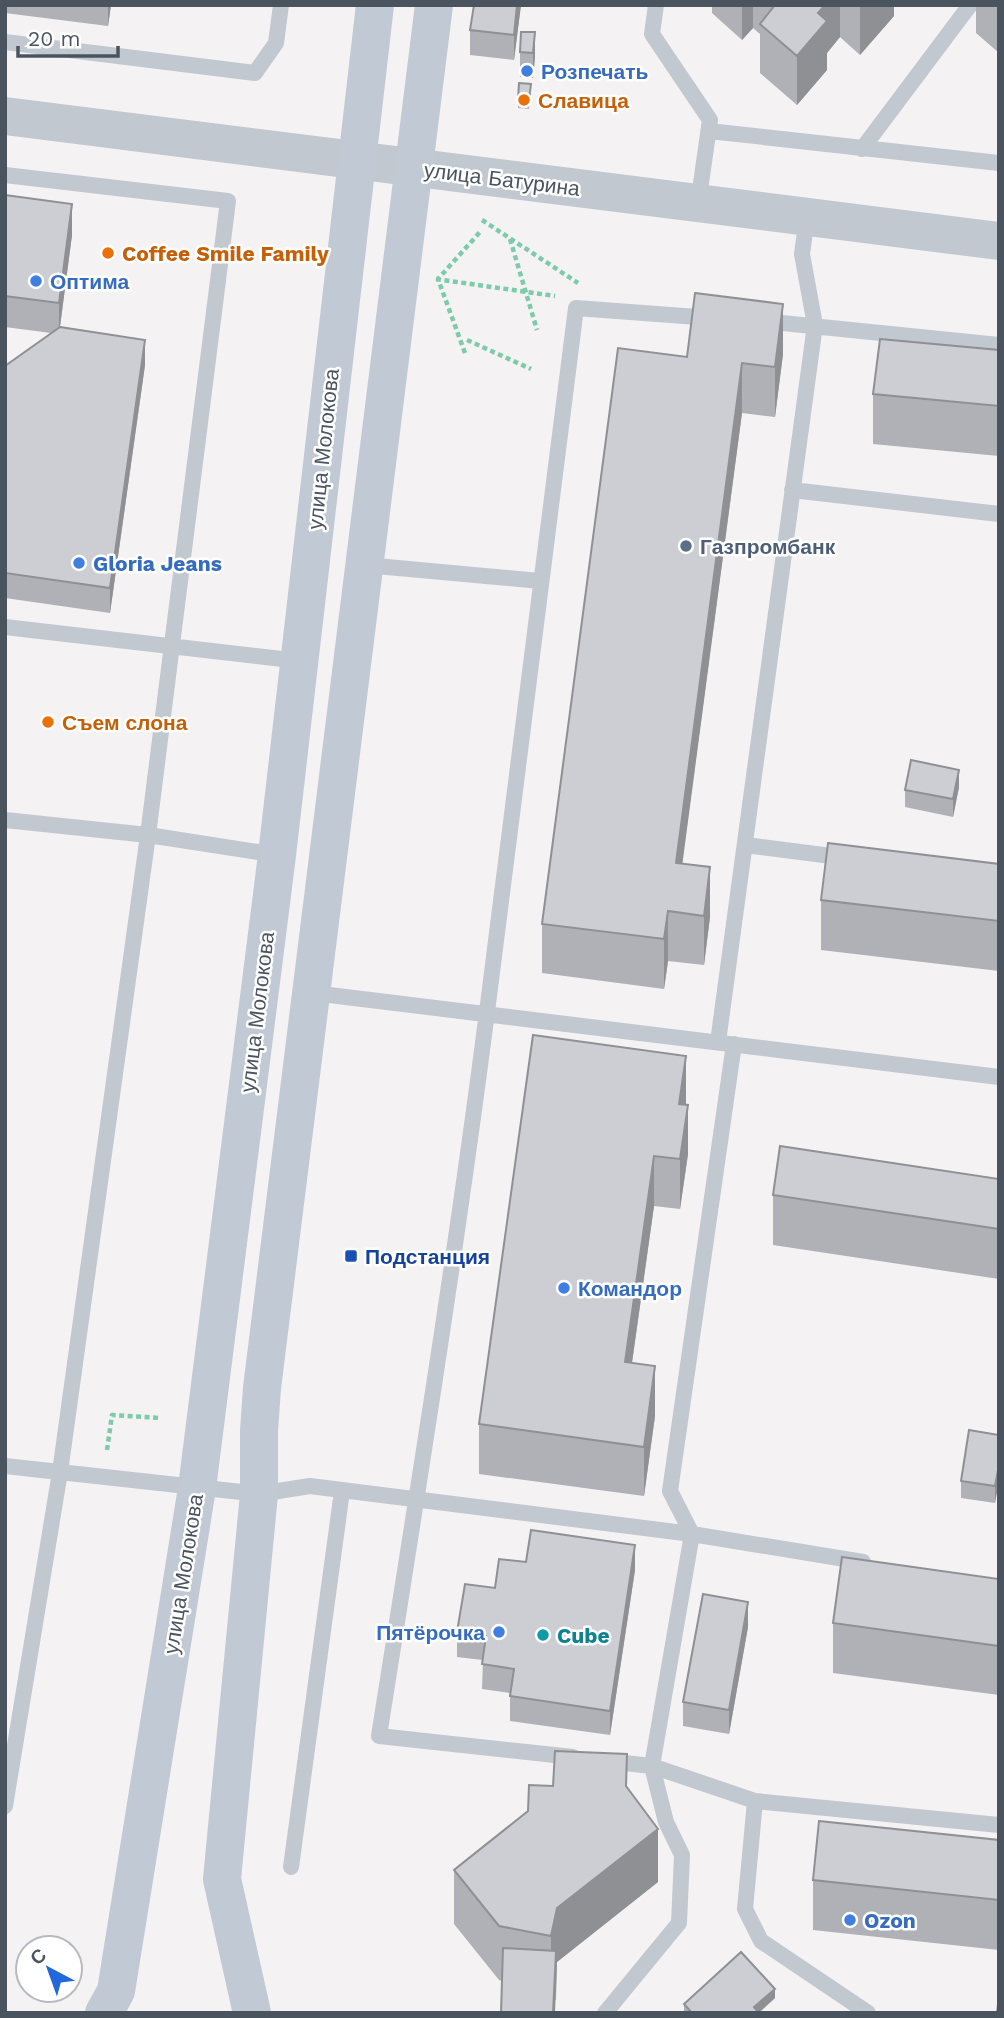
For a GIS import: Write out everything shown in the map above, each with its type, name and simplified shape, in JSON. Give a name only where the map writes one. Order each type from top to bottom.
[{"type":"main road","name":"улица Молокова","points":[[104,2013],[116,1991],[197,1488],[277,855],[374,5]]},
{"type":"main road","points":[[252,2013],[222,1879],[259,1494],[262,1388],[434,5]]},
{"type":"main road","points":[[212,1364],[241,1395],[262,1388]]},
{"type":"street","name":"улица Батурина","points":[[5,116],[999,241]]},
{"type":"lane","points":[[5,42],[255,73],[276,43],[281,5]]},
{"type":"lane","points":[[656,5],[652,34],[710,120],[698,204]]},
{"type":"lane","points":[[862,149],[970,5]]},
{"type":"lane","points":[[709,131],[999,163]]},
{"type":"lane","points":[[5,175],[228,201],[148,835],[60,1472],[5,1806]]},
{"type":"lane","points":[[606,2013],[679,1923],[682,1855],[666,1822],[652,1766],[692,1534],[670,1491],[726,1043],[745,845],[815,325],[802,254],[807,217]]},
{"type":"lane","points":[[999,345],[815,325],[576,308],[487,1013],[379,1736],[652,1766],[755,1801],[999,1825]]},
{"type":"lane","points":[[792,490],[999,514]]},
{"type":"lane","points":[[365,565],[540,581]]},
{"type":"lane","points":[[5,627],[299,661]]},
{"type":"lane","points":[[5,820],[148,835],[277,855]]},
{"type":"lane","points":[[745,845],[865,861]]},
{"type":"lane","points":[[313,993],[999,1077]]},
{"type":"lane","points":[[5,1466],[259,1494],[310,1486],[692,1534],[879,1564]]},
{"type":"lane","points":[[292,1867],[342,1490]]},
{"type":"lane","points":[[755,1801],[745,1909],[761,1941],[869,2013]]},
{"type":"path","points":[[482,220],[619,311]]},
{"type":"path","points":[[438,279],[480,232]]},
{"type":"path","points":[[510,238],[537,330]]},
{"type":"path","points":[[430,278],[567,298]]},
{"type":"path","points":[[438,279],[465,353]]},
{"type":"path","points":[[467,340],[531,369]]},
{"type":"path","points":[[107,1450],[112,1415],[160,1418]]},
{"type":"building","points":[[474,5],[517,5],[514,35],[470,30]]},
{"type":"building","points":[[775,5],[825,5],[818,13],[827,21],[797,56],[760,24]]},
{"type":"building","points":[[521,32],[535,32],[533,53],[520,52]]},
{"type":"building","points":[[519,83],[531,84],[529,100],[518,99]]},
{"type":"building","name":"Оптима","points":[[5,195],[72,204],[59,303],[5,296]]},
{"type":"building","points":[[695,293],[783,304],[775,367],[742,363],[676,863],[710,867],[704,916],[668,911],[664,939],[542,924],[618,348],[687,357]]},
{"type":"building","points":[[60,327],[145,340],[110,588],[5,573],[5,366]]},
{"type":"building","points":[[880,339],[999,350],[999,406],[873,394]]},
{"type":"building","points":[[911,760],[959,770],[953,799],[905,790]]},
{"type":"building","points":[[828,843],[999,864],[999,921],[821,900]]},
{"type":"building","points":[[533,1035],[686,1056],[679,1104],[688,1105],[680,1159],[654,1156],[625,1362],[655,1366],[644,1447],[479,1424]]},
{"type":"building","points":[[780,1146],[999,1179],[999,1229],[773,1195]]},
{"type":"building","points":[[969,1430],[999,1435],[999,1465],[995,1486],[961,1481]]},
{"type":"building","name":"Cube","points":[[531,1530],[635,1545],[610,1711],[510,1696],[514,1669],[482,1664],[486,1636],[457,1632],[465,1584],[495,1588],[499,1559],[526,1562]]},
{"type":"building","points":[[842,1557],[999,1579],[999,1646],[833,1623]]},
{"type":"building","points":[[703,1594],[748,1602],[729,1710],[683,1702]]},
{"type":"building","points":[[555,1751],[627,1754],[626,1786],[658,1829],[557,1908],[551,1936],[499,1926],[454,1870],[528,1811],[529,1785],[553,1786]]},
{"type":"building","points":[[819,1821],[999,1840],[999,1900],[813,1880]]},
{"type":"building","points":[[503,1948],[556,1951],[553,2013],[501,2013]]},
{"type":"building","points":[[741,1952],[775,1989],[754,2007],[759,2013],[692,2013],[684,2004]]},
{"type":"place","name":"Розпечать","points":[[527,71]]},
{"type":"place","name":"Славица","points":[[524,100]]},
{"type":"place","name":"Coffee Smile Family","points":[[108,253]]},
{"type":"place","name":"Оптима","points":[[36,281]]},
{"type":"place","name":"Газпромбанк","points":[[686,546]]},
{"type":"place","name":"Gloria Jeans","points":[[79,563]]},
{"type":"place","name":"Съем слона","points":[[48,722]]},
{"type":"place","name":"Подстанция","points":[[351,1256]]},
{"type":"place","name":"Командор","points":[[564,1288]]},
{"type":"place","name":"Пятёрочка","points":[[499,1632]]},
{"type":"place","name":"Cube","points":[[543,1635]]},
{"type":"place","name":"Ozon","points":[[850,1920]]}]
